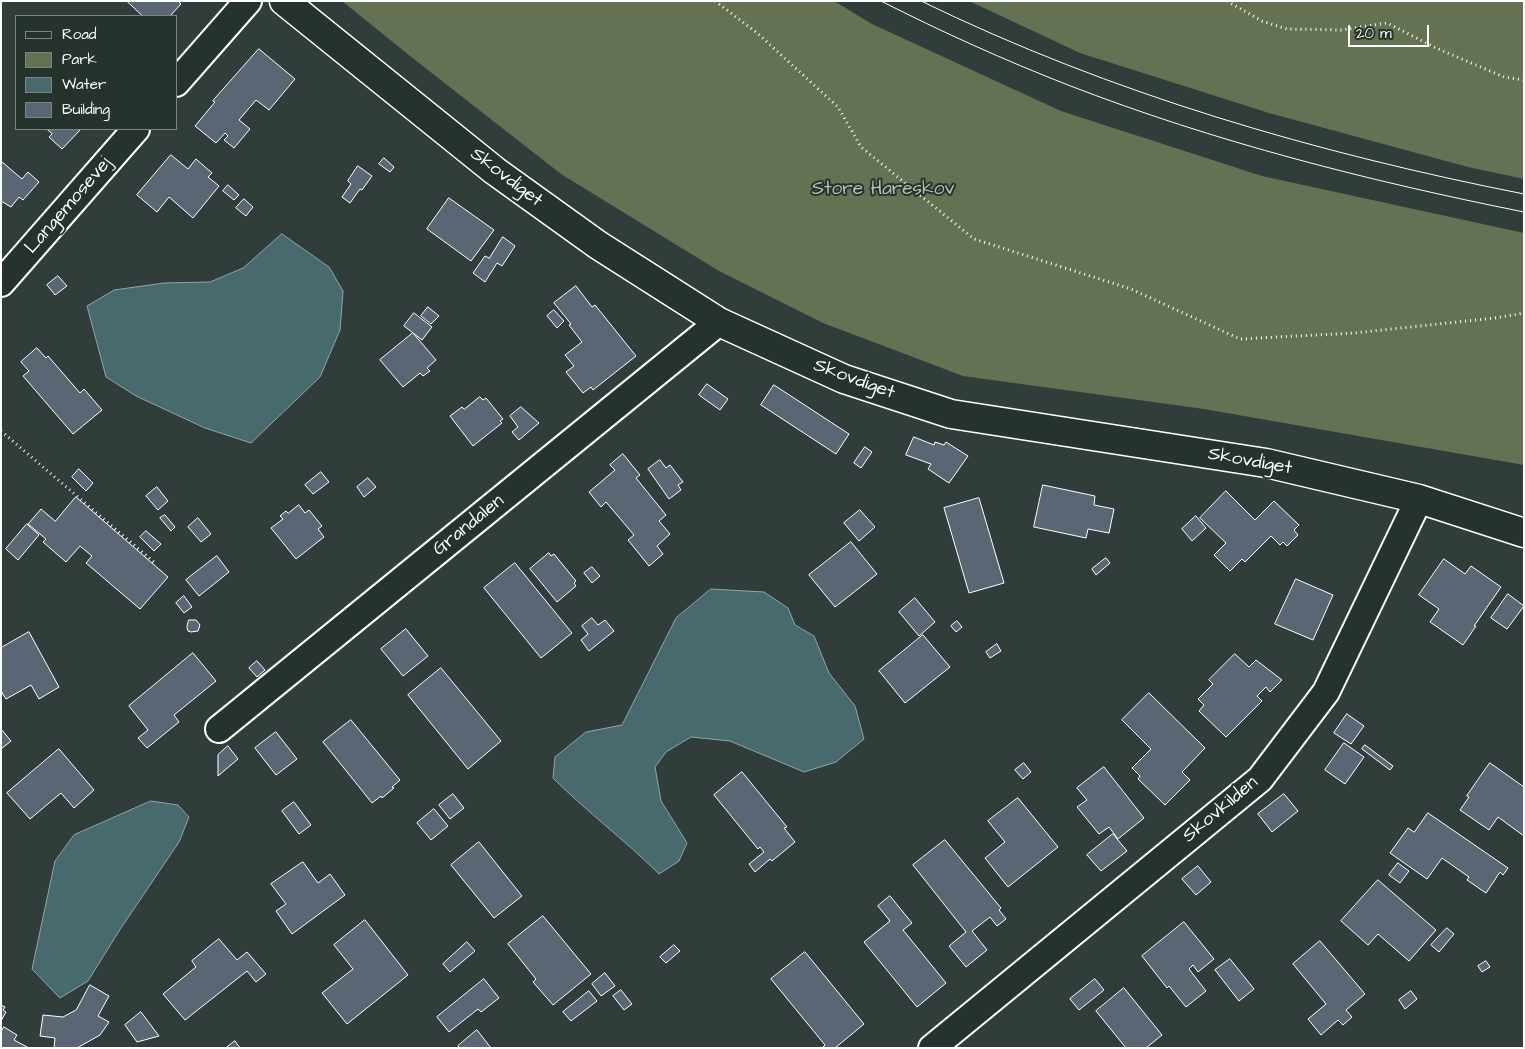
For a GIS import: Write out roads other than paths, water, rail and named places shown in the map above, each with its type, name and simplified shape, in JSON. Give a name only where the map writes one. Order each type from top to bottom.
[{"type":"street","points":[[178,81],[248,1]]},
{"type":"street","name":"Skovdiget","points":[[284,1],[495,171],[598,245],[719,322],[844,380],[952,414],[1266,463],[1419,499],[1524,534]]},
{"type":"street","name":"Langemosevej","points":[[1,283],[135,130]]},
{"type":"street","name":"Grandalen","points":[[219,729],[719,322]]},
{"type":"street","name":"Skovkilden","points":[[932,1048],[1260,778],[1326,692],[1419,499]]},
{"type":"water","points":[[282,234],[329,267],[343,291],[340,330],[320,377],[251,443],[205,428],[136,396],[106,377],[87,306],[114,290],[164,283],[210,282],[243,268]]},
{"type":"water","points":[[711,589],[764,592],[788,608],[795,625],[814,636],[829,673],[855,706],[864,739],[836,762],[804,772],[730,741],[691,737],[666,752],[655,767],[661,801],[687,843],[679,861],[659,874],[553,778],[555,757],[586,732],[622,725],[676,618]]},
{"type":"water","points":[[151,801],[178,805],[189,817],[179,842],[88,981],[60,998],[32,969],[55,861],[74,835]]},
{"type":"tram line","points":[[881,1],[950,35],[1020,66],[1123,106],[1179,125],[1350,173],[1524,212]]},
{"type":"tram line","points":[[921,1],[1067,65],[1216,117],[1369,160],[1524,194]]},
{"type":"park label","name":"Store Hareskov","points":[[883,190]]}]
